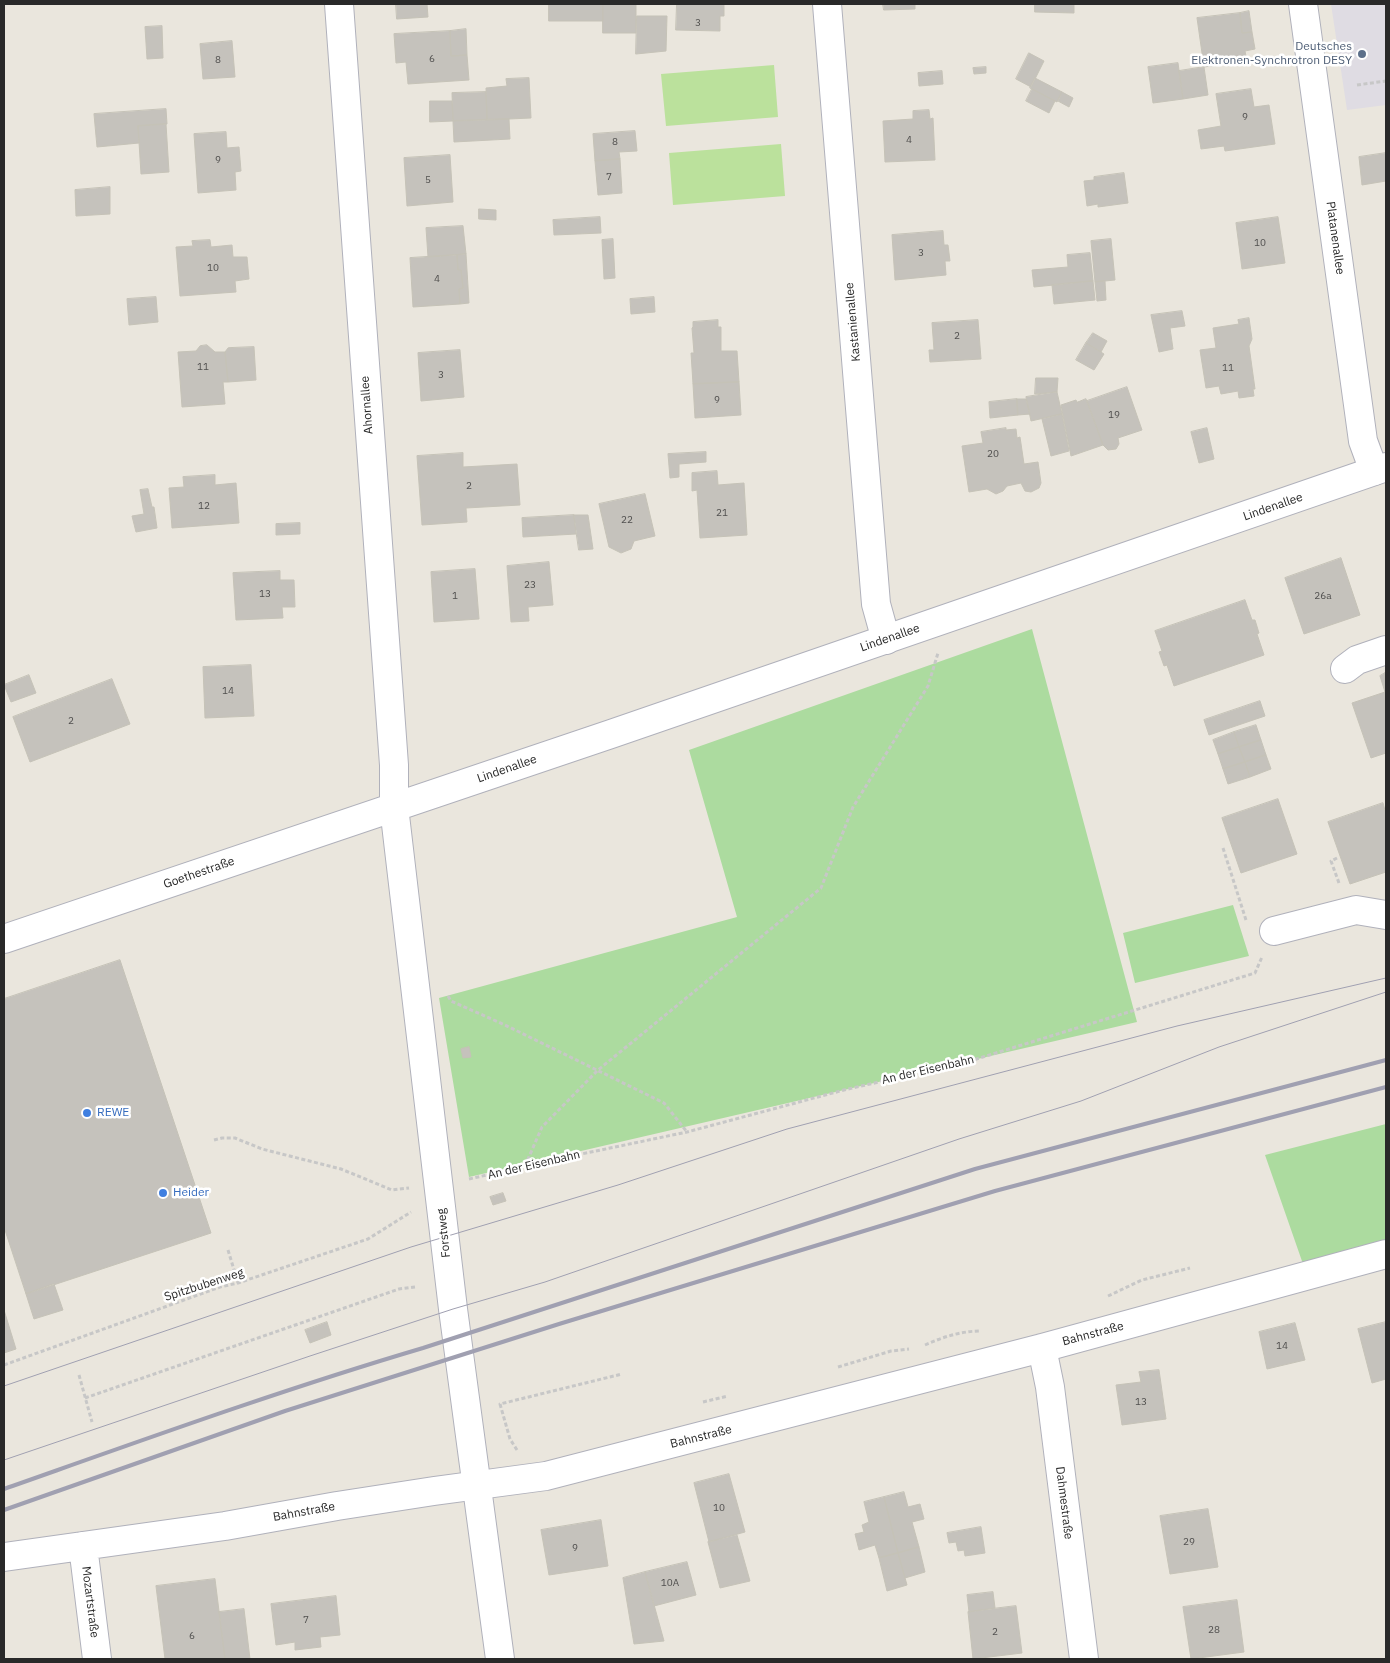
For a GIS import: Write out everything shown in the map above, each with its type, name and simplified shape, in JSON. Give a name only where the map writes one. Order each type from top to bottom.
[{"type":"street","name":"Ahornallee","points":[[339,4],[394,765],[394,807]]},
{"type":"street","name":"Kastanienallee","points":[[827,4],[876,604],[886,640]]},
{"type":"street","name":"Platanenallee","points":[[1303,4],[1363,441],[1380,469]]},
{"type":"street","name":"Lindenallee","points":[[394,807],[886,640],[1380,469]]},
{"type":"street","points":[[1345,669],[1356,660],[1386,650]]},
{"type":"street","name":"Goethestraße","points":[[4,939],[394,807]]},
{"type":"street","name":"Forstweg","points":[[394,807],[453,1309],[500,1659]]},
{"type":"street","points":[[1274,931],[1356,910],[1386,915]]},
{"type":"street","name":"Bahnstraße","points":[[4,1557],[225,1526],[336,1506],[546,1476],[1042,1348],[1386,1254]]},
{"type":"street","name":"Dahmestraße","points":[[1042,1348],[1050,1388],[1084,1659]]},
{"type":"street","name":"Mozartstraße","points":[[83,1546],[97,1659]]},
{"type":"path","points":[[1358,85],[1386,81]]},
{"type":"path","points":[[525,1167],[542,1127],[598,1070],[821,888],[853,807],[928,686],[939,652]]},
{"type":"path","points":[[1223,848],[1247,923],[1274,931]]},
{"type":"path","name":"An der Eisenbahn","points":[[439,1185],[687,1132],[844,1090],[970,1061],[1255,973],[1274,931]]},
{"type":"path","points":[[451,1001],[505,1025],[664,1103],[687,1132]]},
{"type":"path","points":[[214,1140],[235,1138],[262,1149],[341,1169],[392,1190],[409,1188]]},
{"type":"path","name":"Spitzbubenweg","points":[[4,1365],[220,1286],[238,1283],[368,1239],[407,1216]]},
{"type":"path","points":[[228,1250],[238,1283]]},
{"type":"path","points":[[1100,1298],[1109,1296],[1142,1280],[1190,1268]]},
{"type":"path","points":[[85,1398],[390,1292],[416,1287]]},
{"type":"path","points":[[919,1348],[941,1337],[984,1330]]},
{"type":"path","points":[[837,1367],[891,1351],[910,1349]]},
{"type":"path","points":[[522,1453],[517,1450],[510,1439],[500,1404],[622,1374]]},
{"type":"path","points":[[79,1375],[92,1422]]},
{"type":"path","points":[[696,1404],[732,1395]]},
{"type":"shaded area","name":"Deutsches Elektronen-Synchrotron DESY","points":[[1331,4],[1386,4],[1386,105],[1347,110]]},
{"type":"green space","points":[[774,65],[778,117],[666,126],[661,74]]},
{"type":"green space","points":[[781,144],[785,196],[673,205],[669,153]]},
{"type":"green space","points":[[1032,629],[1137,1022],[469,1177],[439,998],[737,917],[689,750]]},
{"type":"green space","points":[[1233,905],[1249,956],[1135,983],[1123,933]]},
{"type":"green space","points":[[1386,1124],[1386,1242],[1303,1264],[1265,1155]]},
{"type":"building","points":[[396,4],[427,4],[428,17],[397,19]]},
{"type":"building","points":[[549,4],[603,4],[603,21],[549,21]]},
{"type":"building","points":[[603,4],[636,4],[636,33],[603,33]]},
{"type":"building","points":[[677,4],[724,4],[724,16],[720,16],[720,31],[676,30]]},
{"type":"building","points":[[883,4],[915,4],[915,9],[884,10]]},
{"type":"building","points":[[1035,4],[1074,4],[1074,13],[1035,12]]},
{"type":"building","points":[[1249,11],[1252,32],[1242,33],[1240,13]]},
{"type":"building","points":[[1240,13],[1242,33],[1252,32],[1255,49],[1245,51],[1247,61],[1204,67],[1197,18]]},
{"type":"building","points":[[637,16],[667,16],[666,51],[636,54]]},
{"type":"building","points":[[162,26],[163,58],[147,59],[145,27]]},
{"type":"building","points":[[466,29],[467,55],[451,56],[450,31]]},
{"type":"building","points":[[450,31],[451,56],[467,55],[469,80],[408,84],[406,62],[396,63],[394,34]]},
{"type":"building","points":[[232,41],[235,77],[203,79],[200,44]]},
{"type":"building","points":[[1029,53],[1044,61],[1031,87],[1016,79]]},
{"type":"building","points":[[1178,63],[1183,99],[1153,103],[1148,67]]},
{"type":"building","points":[[986,67],[986,73],[974,74],[973,68]]},
{"type":"building","points":[[1204,67],[1208,95],[1183,99],[1179,71]]},
{"type":"building","points":[[942,71],[943,84],[919,86],[918,73]]},
{"type":"building","points":[[529,78],[531,118],[487,120],[486,88],[507,86],[506,79]]},
{"type":"building","points":[[1035,78],[1062,92],[1057,102],[1030,88]]},
{"type":"building","points":[[1032,89],[1055,101],[1049,113],[1026,101]]},
{"type":"building","points":[[1251,89],[1254,107],[1269,105],[1275,144],[1225,151],[1224,146],[1201,149],[1198,130],[1221,126],[1216,94]]},
{"type":"building","points":[[486,92],[487,120],[453,121],[452,93]]},
{"type":"building","points":[[1062,92],[1073,98],[1069,107],[1058,101]]},
{"type":"building","points":[[430,101],[452,101],[453,121],[430,122]]},
{"type":"building","points":[[166,109],[167,124],[138,126],[139,143],[97,147],[94,114]]},
{"type":"building","points":[[929,110],[930,119],[933,118],[935,160],[885,162],[883,121],[913,119],[913,111]]},
{"type":"building","points":[[509,119],[510,139],[454,142],[453,121]]},
{"type":"building","points":[[166,124],[169,172],[141,174],[138,126]]},
{"type":"building","points":[[635,131],[637,151],[619,152],[620,159],[595,161],[593,134]]},
{"type":"building","points":[[226,132],[227,148],[239,147],[241,171],[235,172],[236,190],[198,193],[194,134]]},
{"type":"building","points":[[1386,153],[1386,181],[1362,185],[1359,157]]},
{"type":"building","points":[[450,155],[453,202],[407,206],[404,158]]},
{"type":"building","points":[[620,159],[622,193],[598,195],[595,161]]},
{"type":"building","points":[[1124,173],[1128,203],[1098,207],[1098,204],[1087,206],[1084,181],[1094,180],[1094,177]]},
{"type":"building","points":[[110,187],[110,214],[76,216],[75,190]]},
{"type":"building","points":[[479,209],[496,210],[496,220],[479,219]]},
{"type":"building","points":[[600,217],[601,233],[554,235],[553,220]]},
{"type":"building","points":[[1278,217],[1285,263],[1242,269],[1236,223]]},
{"type":"building","points":[[463,226],[466,254],[428,257],[426,228]]},
{"type":"building","points":[[943,231],[944,245],[948,245],[950,261],[945,261],[946,275],[895,280],[892,235]]},
{"type":"building","points":[[613,239],[615,278],[604,279],[602,240]]},
{"type":"building","points":[[1111,239],[1115,280],[1095,282],[1091,241]]},
{"type":"building","points":[[210,240],[211,247],[232,245],[233,257],[247,257],[249,279],[235,281],[236,292],[180,296],[176,247],[193,246],[192,241]]},
{"type":"building","points":[[1090,253],[1093,281],[1034,287],[1032,270],[1068,267],[1067,255]]},
{"type":"building","points":[[466,254],[469,303],[460,304],[459,289],[463,288],[461,270],[458,270],[457,255]]},
{"type":"building","points":[[457,255],[458,270],[461,270],[463,288],[459,289],[460,304],[413,307],[410,258]]},
{"type":"building","points":[[1093,281],[1095,300],[1054,304],[1052,285]]},
{"type":"building","points":[[1105,281],[1106,300],[1097,301],[1095,282]]},
{"type":"building","points":[[156,297],[158,322],[129,325],[127,299]]},
{"type":"building","points":[[654,297],[655,312],[631,314],[630,299]]},
{"type":"building","points":[[1182,311],[1185,326],[1170,328],[1173,349],[1159,352],[1151,315]]},
{"type":"building","points":[[1249,318],[1252,339],[1249,346],[1255,389],[1253,389],[1254,396],[1239,398],[1238,391],[1221,394],[1219,386],[1206,388],[1200,350],[1216,348],[1213,328],[1239,324],[1238,320]]},
{"type":"building","points":[[718,320],[718,327],[721,327],[721,351],[737,351],[739,382],[693,384],[691,353],[694,353],[693,322]]},
{"type":"building","points":[[978,320],[981,359],[930,362],[929,350],[934,350],[932,323]]},
{"type":"building","points":[[1093,333],[1107,341],[1101,352],[1086,343]]},
{"type":"building","points":[[1086,343],[1104,354],[1094,370],[1076,360]]},
{"type":"building","points":[[207,345],[215,352],[225,352],[228,382],[223,382],[225,404],[182,407],[178,352],[196,351],[200,346]]},
{"type":"building","points":[[254,347],[256,380],[228,382],[225,352],[228,348]]},
{"type":"building","points":[[460,350],[464,397],[421,401],[418,353]]},
{"type":"building","points":[[1036,378],[1058,378],[1057,392],[1035,394]]},
{"type":"building","points":[[739,382],[741,415],[695,418],[693,384]]},
{"type":"building","points":[[1127,387],[1142,430],[1118,438],[1119,444],[1116,449],[1108,450],[1103,445],[1087,401]]},
{"type":"building","points":[[1057,392],[1062,414],[1031,421],[1026,397]]},
{"type":"building","points":[[1017,399],[1018,415],[990,418],[989,402]]},
{"type":"building","points":[[1017,399],[1026,399],[1030,414],[1018,415]]},
{"type":"building","points":[[1086,399],[1103,445],[1071,456],[1061,405]]},
{"type":"building","points":[[1062,414],[1069,451],[1051,456],[1042,419]]},
{"type":"building","points":[[1006,428],[1006,430],[1016,429],[1017,438],[1020,437],[1024,464],[1038,462],[1041,483],[1039,488],[1031,492],[1025,491],[1021,483],[1007,486],[1003,491],[996,494],[987,489],[969,492],[962,446],[983,443],[981,432]]},
{"type":"building","points":[[1207,428],[1214,459],[1199,463],[1191,432]]},
{"type":"building","points":[[706,452],[706,462],[679,464],[679,477],[670,478],[668,454]]},
{"type":"building","points":[[463,453],[463,467],[517,464],[520,505],[466,508],[467,522],[422,525],[417,456]]},
{"type":"building","points":[[717,471],[718,485],[744,483],[747,535],[700,538],[697,490],[692,491],[692,473]]},
{"type":"building","points":[[215,475],[215,485],[236,483],[239,523],[172,528],[169,488],[184,487],[183,477]]},
{"type":"building","points":[[148,489],[152,507],[154,507],[157,528],[136,532],[132,516],[144,514],[140,490]]},
{"type":"building","points":[[645,494],[655,536],[634,541],[631,549],[621,553],[609,547],[599,504]]},
{"type":"building","points":[[574,515],[588,515],[593,549],[579,550]]},
{"type":"building","points":[[574,515],[576,534],[523,537],[522,518]]},
{"type":"building","points":[[300,523],[300,534],[276,535],[276,524]]},
{"type":"building","points":[[1341,558],[1360,615],[1304,634],[1285,578]]},
{"type":"building","points":[[549,562],[553,605],[528,607],[529,621],[511,622],[507,566]]},
{"type":"building","points":[[475,569],[479,619],[434,622],[431,572]]},
{"type":"building","points":[[280,571],[280,580],[294,580],[295,607],[282,607],[283,618],[236,620],[233,573]]},
{"type":"building","points":[[1245,600],[1252,620],[1255,620],[1259,633],[1257,634],[1264,655],[1174,686],[1167,665],[1164,666],[1159,652],[1162,651],[1155,631]]},
{"type":"building","points":[[251,665],[254,716],[205,718],[203,667]]},
{"type":"building","points":[[1385,673],[1386,753],[1371,758],[1352,703],[1385,692],[1380,676]]},
{"type":"building","points":[[29,675],[36,693],[11,702],[4,685]]},
{"type":"building","points":[[112,679],[130,724],[30,762],[13,717]]},
{"type":"building","points":[[1260,701],[1265,716],[1209,735],[1204,720]]},
{"type":"building","points":[[1256,725],[1261,740],[1239,747],[1234,732]]},
{"type":"building","points":[[1234,732],[1239,747],[1218,754],[1213,740]]},
{"type":"building","points":[[1261,740],[1266,755],[1245,762],[1239,747]]},
{"type":"building","points":[[1239,747],[1245,762],[1223,769],[1218,754]]},
{"type":"building","points":[[1266,755],[1271,769],[1250,777],[1245,762]]},
{"type":"building","points":[[1245,762],[1250,777],[1228,784],[1223,769]]},
{"type":"building","points":[[1278,799],[1297,854],[1241,873],[1222,818]]},
{"type":"building","points":[[1383,803],[1386,814],[1386,872],[1350,884],[1328,822]]},
{"type":"building","name":"REWE","points":[[120,960],[211,1233],[26,1294],[4,1227],[4,999]]},
{"type":"building","points":[[469,1047],[471,1057],[463,1058],[461,1049]]},
{"type":"building","points":[[503,1193],[506,1201],[493,1205],[490,1197]]},
{"type":"building","points":[[54,1284],[63,1310],[34,1319],[26,1294]]},
{"type":"building","points":[[4,1310],[16,1349],[4,1353]]},
{"type":"building","points":[[327,1322],[331,1335],[310,1343],[305,1330]]},
{"type":"building","points":[[1386,1322],[1386,1379],[1372,1383],[1358,1329]]},
{"type":"building","points":[[1295,1323],[1305,1360],[1267,1369],[1259,1332]]},
{"type":"building","points":[[1159,1370],[1166,1419],[1122,1425],[1116,1385],[1141,1382],[1139,1372]]},
{"type":"building","points":[[729,1474],[745,1532],[709,1542],[694,1483]]},
{"type":"building","points":[[904,1492],[908,1507],[920,1504],[924,1519],[912,1522],[919,1547],[898,1553],[884,1497]]},
{"type":"building","points":[[884,1497],[898,1553],[879,1558],[875,1545],[859,1550],[855,1534],[864,1532],[862,1525],[869,1522],[864,1502]]},
{"type":"building","points":[[1208,1509],[1218,1567],[1170,1574],[1160,1516]]},
{"type":"building","points":[[601,1520],[608,1566],[549,1575],[541,1530]]},
{"type":"building","points":[[981,1527],[985,1553],[965,1556],[964,1550],[958,1551],[956,1542],[949,1543],[947,1533]]},
{"type":"building","points":[[737,1535],[750,1581],[720,1588],[708,1542]]},
{"type":"building","points":[[919,1547],[925,1572],[905,1578],[898,1553]]},
{"type":"building","points":[[898,1553],[907,1585],[887,1591],[879,1558]]},
{"type":"building","points":[[687,1562],[696,1595],[654,1606],[645,1572]]},
{"type":"building","points":[[645,1572],[664,1641],[634,1644],[623,1578]]},
{"type":"building","points":[[215,1579],[225,1659],[165,1659],[156,1586]]},
{"type":"building","points":[[993,1592],[995,1608],[969,1612],[967,1595]]},
{"type":"building","points":[[336,1596],[340,1635],[320,1637],[321,1647],[295,1650],[295,1642],[276,1645],[271,1604]]},
{"type":"building","points":[[1237,1600],[1244,1652],[1191,1659],[1183,1607]]},
{"type":"building","points":[[1016,1606],[1022,1653],[973,1659],[968,1612]]},
{"type":"building","points":[[244,1609],[250,1659],[225,1659],[219,1612]]},
{"type":"tram line","points":[[4,1386],[411,1247],[618,1185],[787,1129],[1177,1026],[1386,978]]},
{"type":"tram line","points":[[4,1460],[310,1356],[453,1309],[545,1282],[959,1139],[1081,1101],[1219,1047],[1386,992]]},
{"type":"railway","points":[[4,1489],[265,1398],[975,1169],[1386,1060]]},
{"type":"railway","points":[[4,1510],[285,1411],[559,1324],[995,1191],[1386,1087]]},
{"type":"place","name":"Deutsches Elektronen-Synchrotron DESY","points":[[1362,54]]},
{"type":"place","name":"REWE","points":[[87,1113]]},
{"type":"place","name":"Heider","points":[[163,1193]]}]
